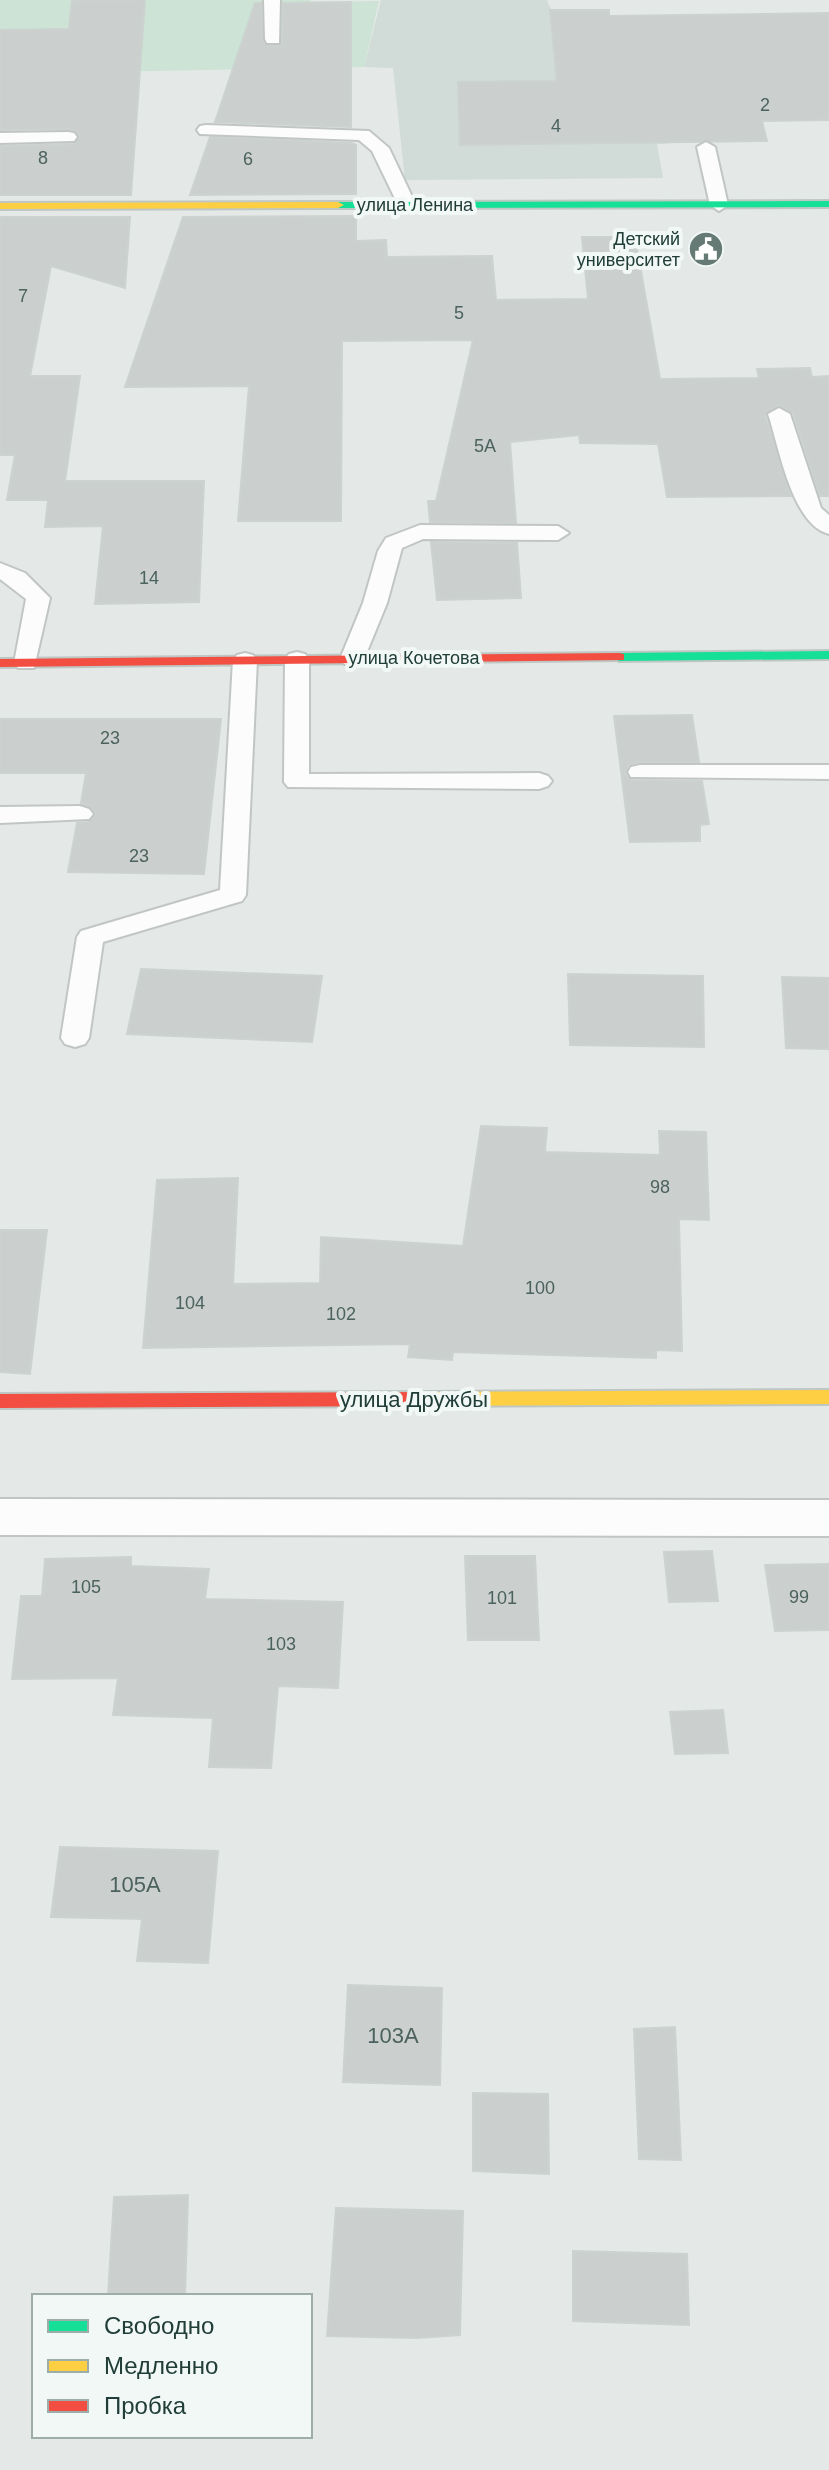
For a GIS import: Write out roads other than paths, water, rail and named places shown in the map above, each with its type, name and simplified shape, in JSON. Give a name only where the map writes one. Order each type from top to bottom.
[{"type":"street","name":"улица Ленина","points":[[0,206],[829,204]]},
{"type":"street","name":"улица Кочетова","points":[[0,663],[829,655]]},
{"type":"street","name":"улица Дружбы","points":[[0,1401],[829,1397]]},
{"type":"street","points":[[0,1517],[829,1518]]},
{"type":"lane","points":[[272,0],[273,39]]},
{"type":"lane","points":[[206,130],[363,135],[380,148],[407,205]]},
{"type":"lane","points":[[0,138],[68,137]]},
{"type":"lane","points":[[706,147],[719,205]]},
{"type":"lane","points":[[779,414],[811,511],[829,527]]},
{"type":"lane","points":[[352,659],[375,603],[394,543],[420,532],[558,533]]},
{"type":"lane","points":[[0,570],[17,578],[38,598],[26,663]]},
{"type":"lane","points":[[297,659],[297,782],[539,781]]},
{"type":"lane","points":[[75,1038],[90,937],[233,895],[245,660]]},
{"type":"lane","points":[[640,772],[829,772]]},
{"type":"lane","points":[[0,815],[80,814]]},
{"type":"place","name":"Детский университет","points":[[706,249]]}]
